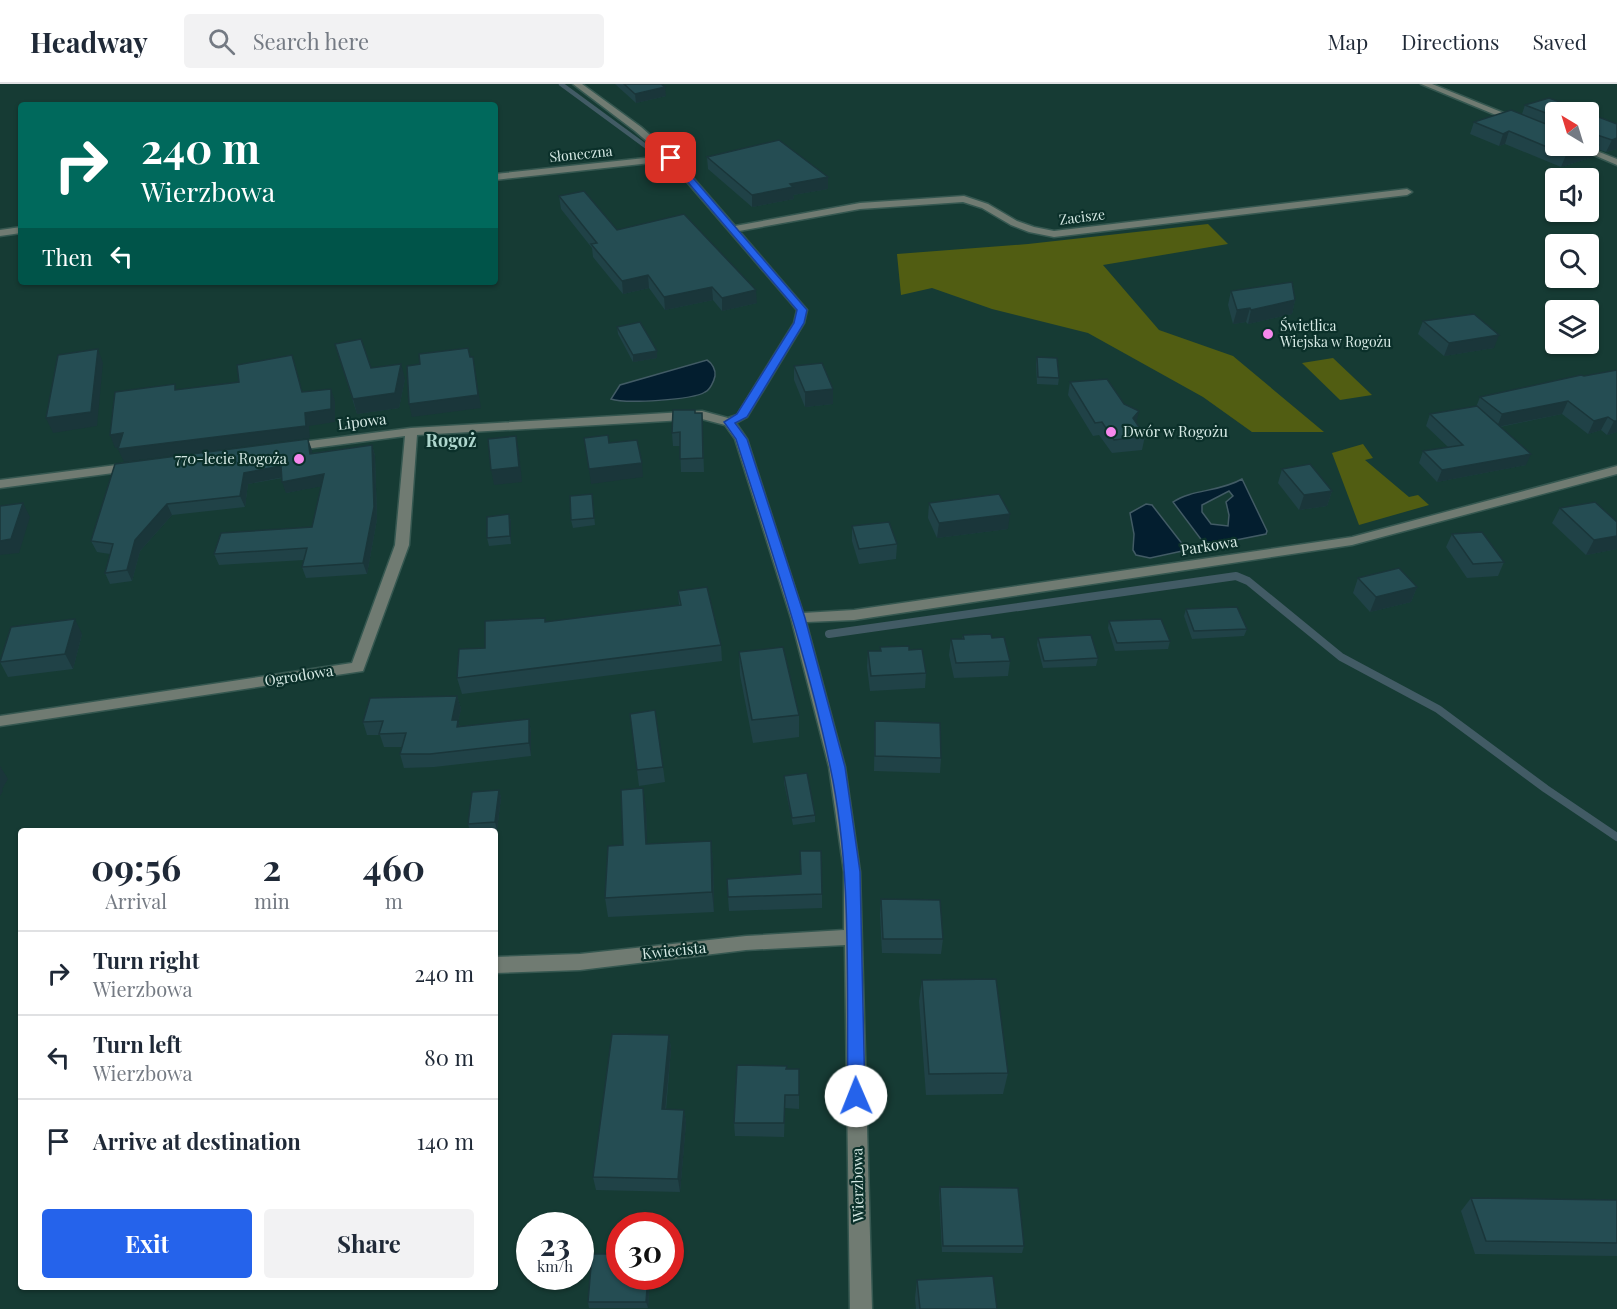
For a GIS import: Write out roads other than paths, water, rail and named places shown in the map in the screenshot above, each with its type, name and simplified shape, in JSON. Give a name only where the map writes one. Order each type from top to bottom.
[{"type":"street","points":[[576,84],[638,129],[671,158],[802,310],[799,323],[741,417],[729,422]]},
{"type":"street","points":[[1425,84],[1545,133]]},
{"type":"street","points":[[1599,155],[1617,162]]},
{"type":"street","name":"Słoneczna","points":[[498,177],[671,158]]},
{"type":"street","name":"Zacisze","points":[[732,229],[860,206],[964,199],[985,206],[1014,223],[1054,234],[1407,192]]},
{"type":"street","points":[[0,233],[18,231]]},
{"type":"street","name":"Lipowa","points":[[281,448],[411,432],[702,415],[729,422]]},
{"type":"street","name":"Wierzbowa","points":[[729,422],[741,439],[798,618],[837,767],[852,872],[861,1309]]},
{"type":"street","name":"Ogrodowa","points":[[0,721],[358,667],[402,545],[411,432]]},
{"type":"street","points":[[0,484],[151,465]]},
{"type":"street","name":"Parkowa","points":[[798,618],[854,615],[1352,541],[1617,470]]},
{"type":"street","name":"Kwiecista","points":[[498,965],[580,962],[702,947],[853,937]]},
{"type":"water","points":[[707,360],[713,367],[714,378],[709,389],[698,395],[659,400],[611,399],[620,385]]},
{"type":"water","points":[[1242,479],[1267,531],[1266,534],[1206,546],[1173,502],[1189,495]],"holes":[[[1229,491],[1233,496],[1226,502],[1229,515],[1228,526],[1211,524],[1202,512],[1202,505]]]},
{"type":"water","points":[[1146,504],[1152,505],[1187,550],[1150,558],[1136,555],[1133,550],[1134,534],[1130,513]]},
{"type":"waterway","points":[[561,84],[655,153]]},
{"type":"waterway","points":[[666,163],[673,176]]},
{"type":"waterway","points":[[829,634],[1236,576],[1248,581],[1341,657],[1438,709],[1546,789],[1617,837]]},
{"type":"place","name":"Świetlica Wiejska w Rogożu","points":[[1268,334]]},
{"type":"place","name":"Dwór w Rogożu","points":[[1111,432]]},
{"type":"place","name":"770-lecie Rogoża","points":[[299,459]]},
{"type":"district","name":"Rogoż","points":[[451,441]]}]
